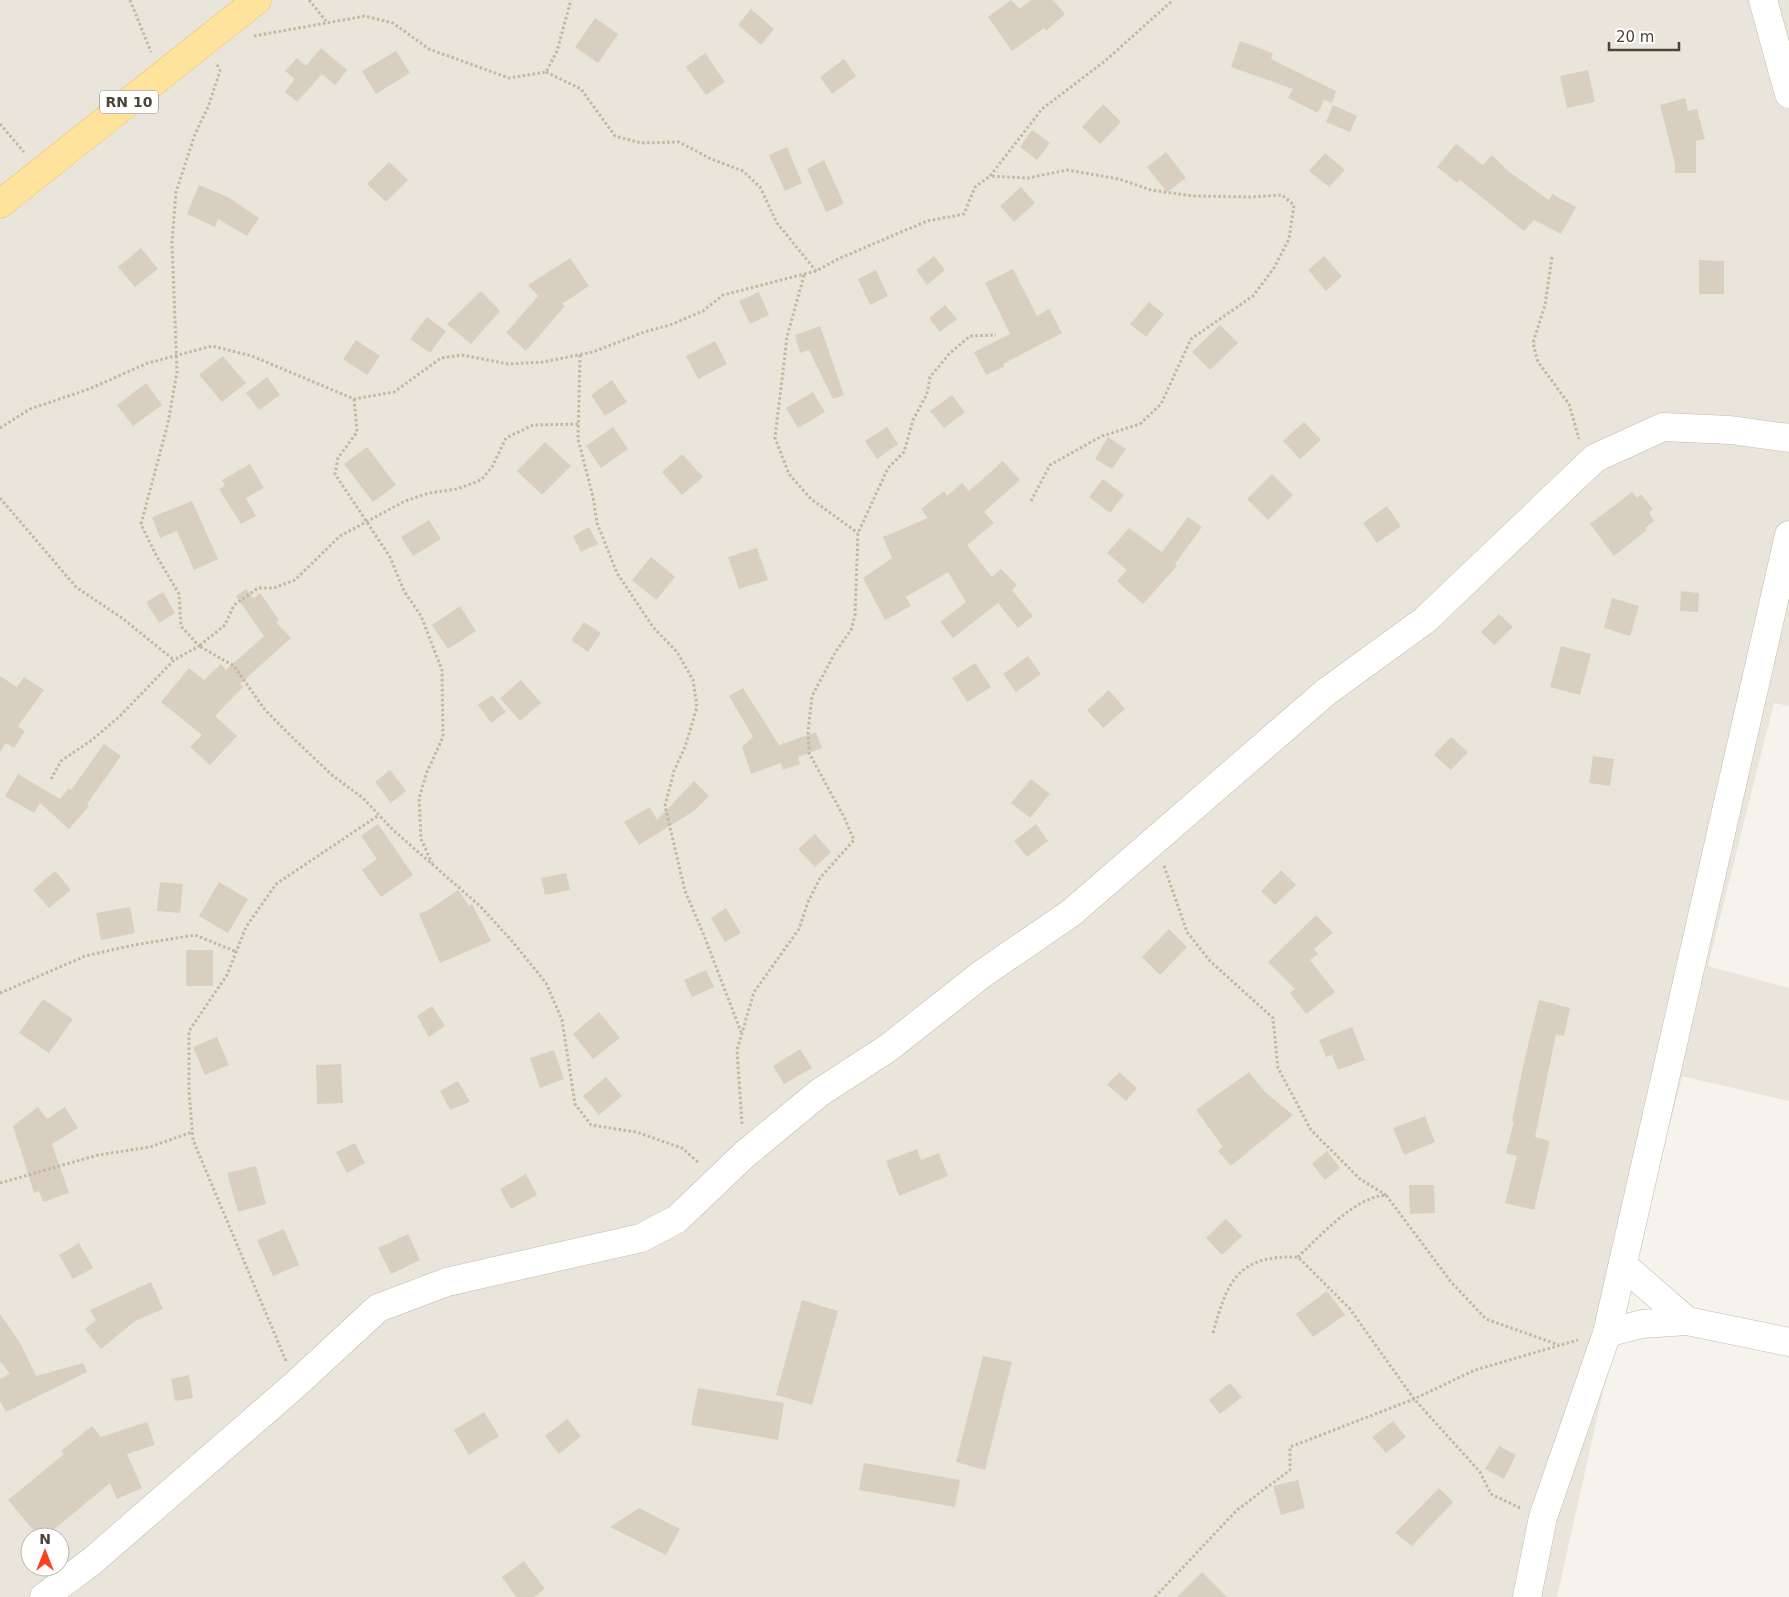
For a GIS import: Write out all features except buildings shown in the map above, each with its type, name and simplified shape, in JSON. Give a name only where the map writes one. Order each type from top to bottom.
[{"type":"main road","name":"RN 10","points":[[0,204],[257,0]]},
{"type":"street","points":[[1763,0],[1789,94]]},
{"type":"street","points":[[44,1597],[91,1562],[296,1384],[378,1308],[447,1282],[641,1238],[677,1219],[744,1154],[819,1093],[888,1048],[982,974],[1071,913],[1326,692],[1425,620],[1595,458],[1663,427],[1730,430],[1789,438]]},
{"type":"street","points":[[1527,1597],[1543,1517],[1607,1333],[1789,536]]},
{"type":"street","points":[[1623,1265],[1687,1321]]},
{"type":"street","points":[[1607,1333],[1642,1324],[1687,1321],[1789,1342]]},
{"type":"path","points":[[130,0],[145,42],[163,75]]},
{"type":"path","points":[[308,0],[326,21]]},
{"type":"path","points":[[546,72],[557,51],[572,0]]},
{"type":"path","points":[[0,428],[30,409],[89,389],[148,364],[212,346],[252,356],[354,399],[394,392],[440,358],[462,355],[508,364],[544,362],[593,352],[644,332],[670,325],[703,312],[723,295],[816,271],[927,221],[964,214],[975,187],[990,176],[1042,108],[1105,61],[1173,0]]},
{"type":"path","points":[[246,36],[265,35],[326,21],[365,16],[393,23],[428,49],[509,78],[546,72],[581,89],[615,136],[641,143],[679,142],[711,159],[743,171],[760,187],[777,223],[816,271]]},
{"type":"path","points":[[207,40],[220,71],[208,107],[195,134],[176,192],[172,242],[177,372],[168,423],[141,524],[156,555],[179,594],[181,626],[199,646],[234,666],[265,710],[333,776],[363,798],[433,866],[480,906],[546,983],[562,1020],[575,1104],[591,1125],[636,1132],[682,1148],[700,1164],[715,1183]]},
{"type":"path","points":[[0,124],[41,172]]},
{"type":"path","points":[[990,176],[1028,178],[1068,170],[1119,179],[1151,190],[1193,196],[1248,197],[1282,195],[1294,205],[1289,239],[1274,268],[1253,296],[1190,339],[1162,404],[1140,424],[1102,436],[1050,465],[1032,501]]},
{"type":"path","points":[[1552,257],[1545,304],[1533,343],[1538,362],[1569,404],[1581,445],[1595,458]]},
{"type":"path","points":[[804,274],[787,336],[775,438],[789,474],[800,487],[811,499],[858,533]]},
{"type":"path","points":[[744,1154],[737,1050],[754,992],[799,929],[808,902],[820,878],[854,840],[844,817],[809,753],[808,732],[812,696],[836,651],[851,630],[855,615],[858,533],[888,468],[904,452],[913,420],[927,394],[930,377],[950,353],[970,336],[996,335]]},
{"type":"path","points":[[580,355],[578,439],[593,497],[597,523],[617,573],[653,626],[677,652],[693,680],[697,707],[685,747],[674,771],[665,806],[685,891],[742,1034]]},
{"type":"path","points":[[354,399],[357,432],[338,458],[335,474],[390,557],[404,592],[421,616],[442,670],[443,737],[427,772],[419,798],[421,840],[433,866]]},
{"type":"path","points":[[51,779],[61,761],[92,740],[120,716],[174,660],[199,646],[225,625],[234,605],[258,588],[274,588],[295,580],[340,536],[405,501],[429,493],[457,489],[481,480],[492,467],[506,438],[533,425],[578,424]]},
{"type":"path","points":[[0,498],[76,587],[122,618],[174,660]]},
{"type":"path","points":[[296,1384],[193,1140],[189,1031],[226,975],[246,927],[276,884],[379,815]]},
{"type":"path","points":[[1155,840],[1187,932],[1210,961],[1272,1018],[1278,1068],[1311,1130],[1360,1179],[1386,1195],[1450,1282],[1486,1319],[1558,1345]]},
{"type":"path","points":[[0,992],[84,956],[134,945],[195,935],[237,952]]},
{"type":"path","points":[[0,1184],[98,1155],[150,1147],[192,1132]]},
{"type":"path","points":[[1298,1257],[1330,1226],[1360,1204],[1375,1196],[1386,1195]]},
{"type":"path","points":[[1213,1333],[1222,1298],[1241,1269],[1275,1256],[1298,1257],[1350,1309],[1414,1400],[1480,1472],[1491,1494],[1543,1517]]},
{"type":"path","points":[[1155,1597],[1237,1510],[1290,1470],[1290,1447],[1414,1400],[1475,1370],[1558,1345],[1607,1333]]},
{"type":"shaded area","points":[[0,0],[1789,0],[1789,706],[1774,703],[1708,966],[1789,988],[1789,1101],[1682,1076],[1601,1400],[1557,1597],[0,1597]]}]
